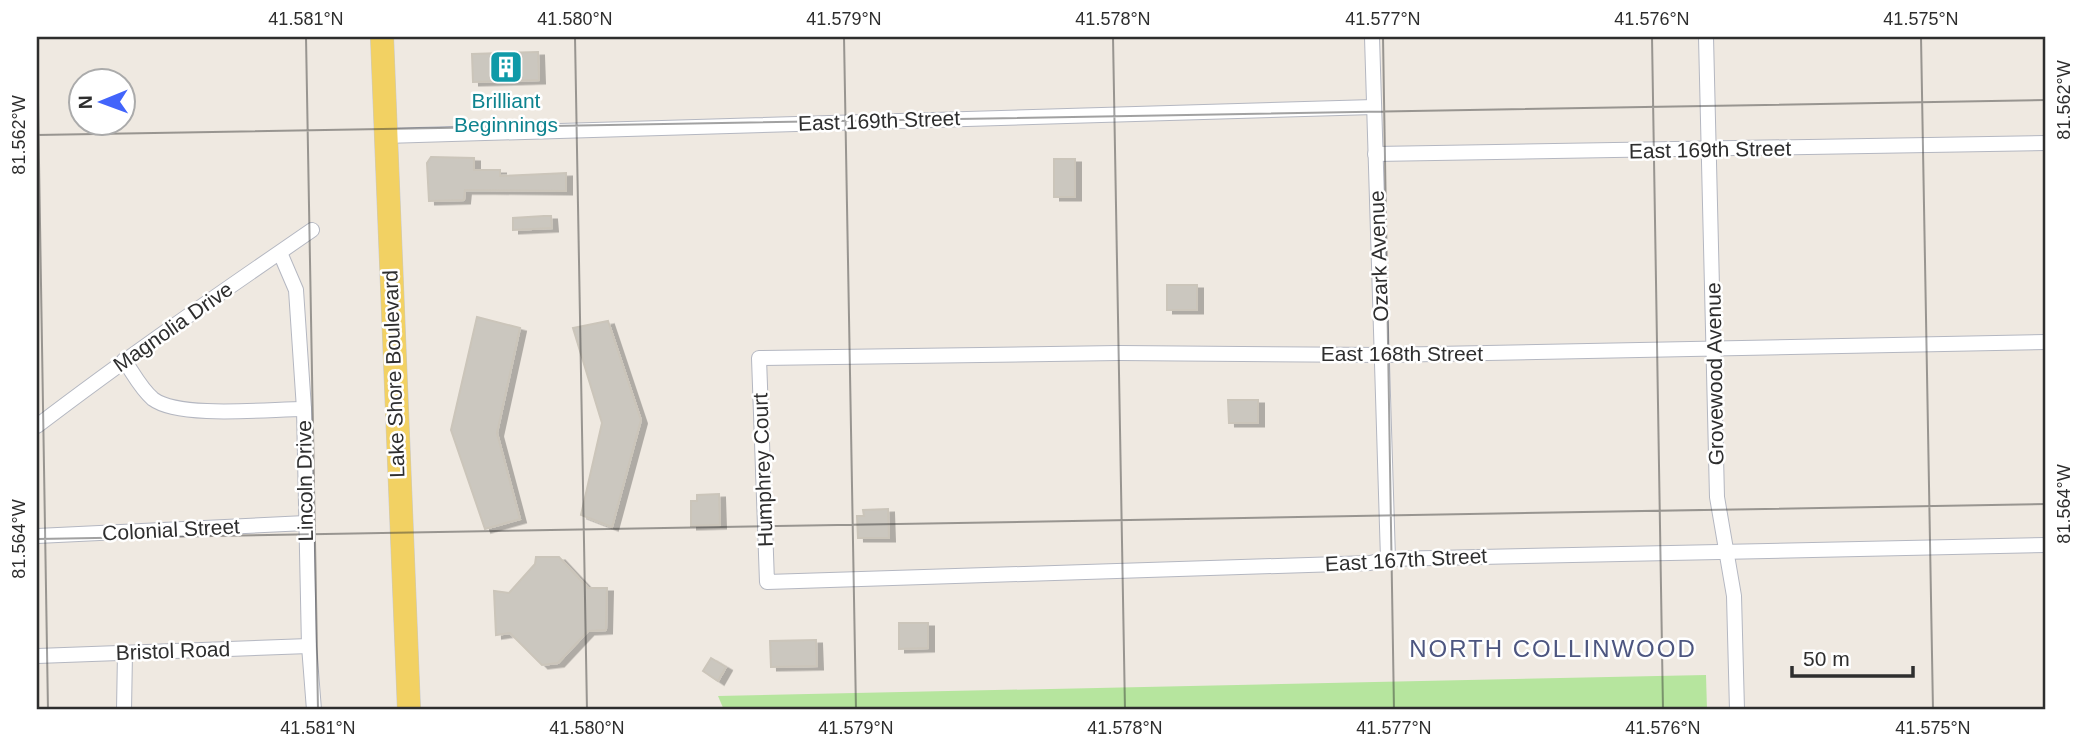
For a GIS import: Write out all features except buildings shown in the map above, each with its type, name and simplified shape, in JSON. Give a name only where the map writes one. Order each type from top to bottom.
[{"type":"main road","name":"Lake Shore Boulevard","points":[[382,37],[409,710]]},
{"type":"street","name":"Ozark Avenue","points":[[1372,37],[1388,559]]},
{"type":"street","name":"Grovewood Avenue","points":[[1706,37],[1717,497],[1734,596],[1737,710]]},
{"type":"street","name":"East 169th Street","points":[[384,136],[1374,107]]},
{"type":"street","name":"East 169th Street","points":[[1375,154],[2046,143]]},
{"type":"street","name":"Magnolia Drive","points":[[37,426],[124,360],[281,255],[312,230]]},
{"type":"street","name":"Lincoln Drive","points":[[281,255],[296,290],[304,409],[309,646],[314,710]]},
{"type":"street","name":"East 168th Street","points":[[759,358],[1119,353],[1383,355],[2046,342]]},
{"type":"street","name":"Humphrey Court","points":[[759,358],[767,582]]},
{"type":"street","points":[[124,360],[146,392],[156,401],[171,407],[202,411],[304,409]]},
{"type":"street","name":"Colonial Street","points":[[37,536],[306,523]]},
{"type":"street","name":"East 167th Street","points":[[767,582],[1356,563],[1388,559],[2046,545]]},
{"type":"street","name":"Bristol Road","points":[[37,656],[309,646]]},
{"type":"street","points":[[124,710],[125,653]]},
{"type":"green space","points":[[1706,675],[1707,710],[724,710],[718,696]]},
{"type":"place","name":"Brilliant Beginnings","points":[[506,67]]},
{"type":"district","name":"NORTH COLLINWOOD","points":[[1553,649]]}]
